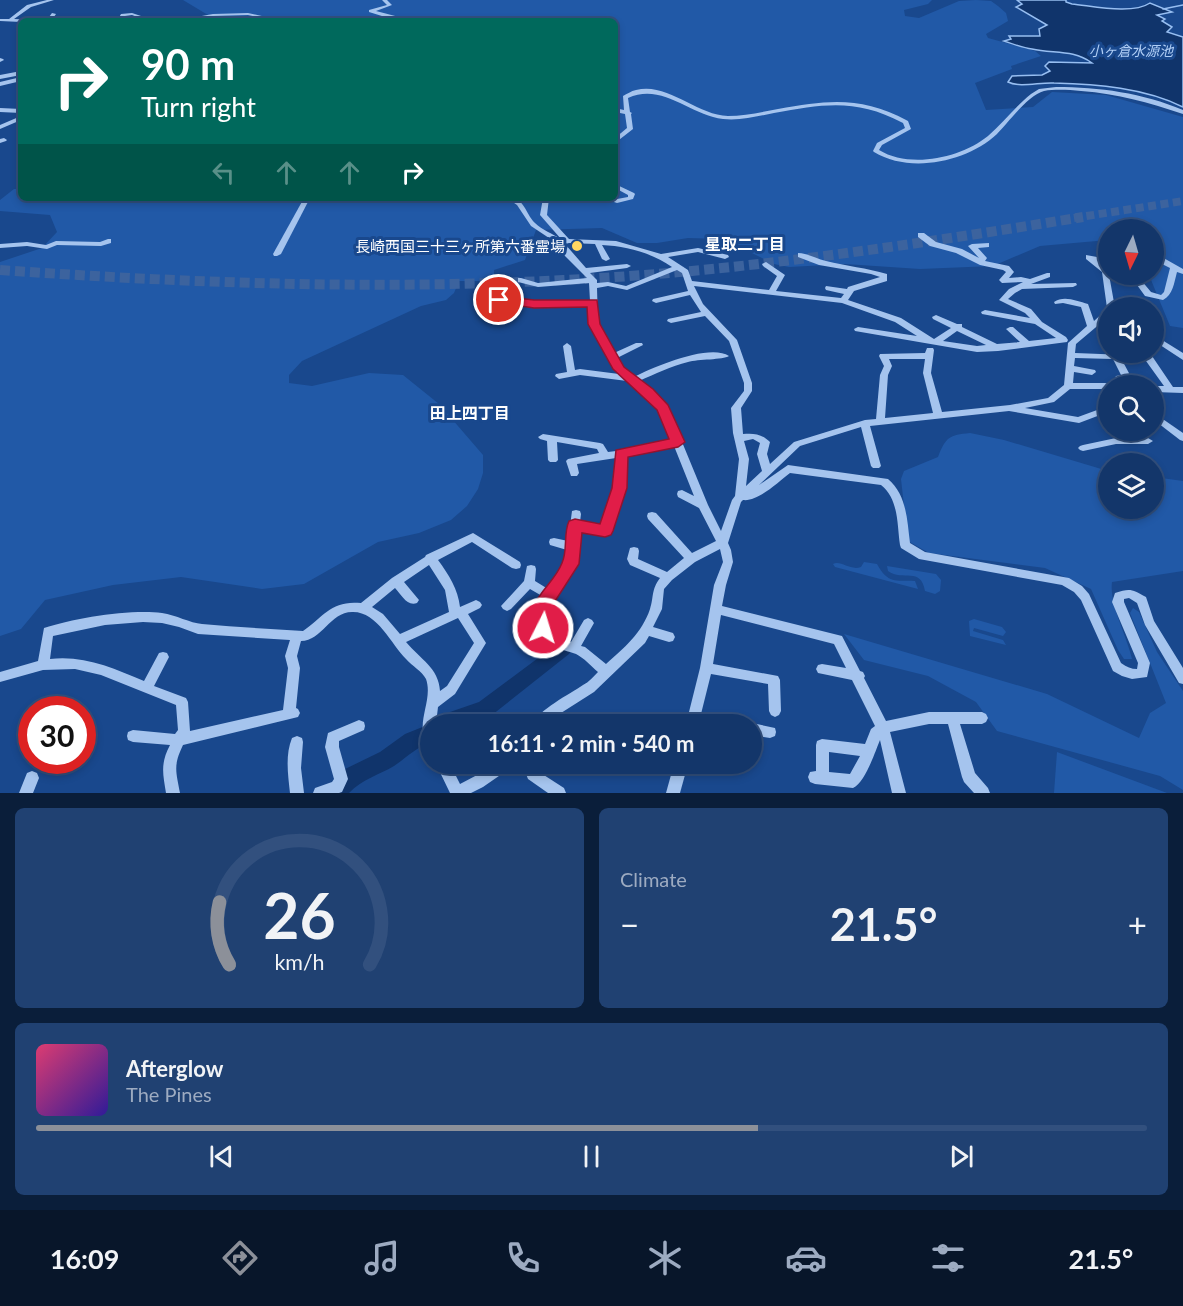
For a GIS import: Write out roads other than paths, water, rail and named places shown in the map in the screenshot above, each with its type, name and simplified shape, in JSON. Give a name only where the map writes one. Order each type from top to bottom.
[{"type":"street","points":[[10,19],[29,6],[52,0]]},
{"type":"street","points":[[384,0],[390,5],[371,11],[397,18]]},
{"type":"street","points":[[22,12],[34,13]]},
{"type":"street","points":[[51,18],[54,14]]},
{"type":"street","points":[[121,18],[123,15],[130,14],[143,18]]},
{"type":"street","points":[[196,18],[241,14],[264,18]]},
{"type":"street","points":[[0,20],[18,20]]},
{"type":"street","points":[[0,77],[18,74]]},
{"type":"street","points":[[0,84],[18,80]]},
{"type":"street","points":[[618,139],[630,129],[625,97],[644,91],[664,95],[723,118],[832,102],[855,104],[906,122],[908,129],[879,144],[876,151],[892,160],[911,162],[962,153],[982,143],[1041,90],[1096,91],[1151,102],[1183,112]]},
{"type":"street","points":[[0,110],[18,111]]},
{"type":"street","points":[[618,111],[629,113]]},
{"type":"street","points":[[0,127],[18,119]]},
{"type":"street","points":[[618,187],[632,194],[631,198],[618,201]]},
{"type":"street","points":[[277,254],[305,201]]},
{"type":"street","points":[[514,201],[533,225],[558,240],[593,283],[594,324],[619,369],[648,392],[663,408],[703,505],[717,535],[723,542],[728,562],[720,585],[706,668],[695,714]]},
{"type":"street","points":[[545,201],[543,215],[565,239],[558,240]]},
{"type":"street","points":[[921,235],[933,244],[1009,270],[1009,275],[1003,280],[1005,281],[1022,279],[1030,282]]},
{"type":"street","points":[[558,240],[616,243],[661,256],[685,272],[691,288],[706,313],[734,340],[748,383],[748,392],[736,408],[744,459],[740,496]]},
{"type":"street","points":[[0,246],[27,244],[47,247],[56,243],[101,244],[108,242]]},
{"type":"street","points":[[598,243],[607,261]]},
{"type":"street","points":[[981,262],[983,258],[972,246],[986,245]]},
{"type":"street","points":[[661,256],[698,250],[725,257]]},
{"type":"street","points":[[801,255],[822,263],[884,276],[884,279],[861,285],[848,292],[843,301]]},
{"type":"street","points":[[1098,259],[1089,257],[1098,264]]},
{"type":"street","points":[[1164,262],[1183,272]]},
{"type":"street","points":[[766,264],[781,275],[771,293]]},
{"type":"street","points":[[584,272],[627,266]]},
{"type":"street","points":[[521,280],[538,285],[593,283],[627,288],[678,267]]},
{"type":"street","points":[[1141,285],[1148,294],[1163,298],[1168,292],[1174,267]]},
{"type":"street","points":[[1037,322],[1022,304],[1003,300],[1012,291],[1047,275]]},
{"type":"street","points":[[1022,286],[1073,285]]},
{"type":"street","points":[[656,301],[691,288],[771,293],[843,301],[898,320],[933,342]]},
{"type":"street","points":[[829,288],[848,292]]},
{"type":"street","points":[[499,300],[534,304],[593,303]]},
{"type":"street","points":[[1058,302],[1062,300],[1086,306],[1091,326]]},
{"type":"street","points":[[985,312],[1037,322],[1067,341],[1071,355],[1068,386]]},
{"type":"street","points":[[672,321],[706,313]]},
{"type":"street","points":[[936,317],[959,326],[998,348]]},
{"type":"street","points":[[858,329],[977,349],[1067,341],[1098,321]]},
{"type":"street","points":[[938,414],[929,388],[927,373],[929,356],[933,342],[959,326]]},
{"type":"street","points":[[1010,329],[1026,343]]},
{"type":"street","points":[[612,357],[639,345]]},
{"type":"street","points":[[1164,345],[1183,357]]},
{"type":"street","points":[[567,346],[571,372]]},
{"type":"street","points":[[1071,355],[1098,356]]},
{"type":"street","points":[[559,376],[571,372],[588,372],[630,379],[688,359],[701,356],[725,356]]},
{"type":"street","points":[[880,421],[884,375],[888,366],[883,356],[929,356]]},
{"type":"street","points":[[1152,363],[1171,390]]},
{"type":"street","points":[[1069,368],[1092,372]]},
{"type":"street","points":[[550,714],[590,688],[641,639],[656,609],[659,588],[692,559],[723,542],[734,505],[740,496],[797,444],[865,423],[1010,408],[1051,400],[1068,386],[1098,386]]},
{"type":"street","points":[[1164,390],[1183,390]]},
{"type":"street","points":[[1010,408],[1079,420],[1098,413]]},
{"type":"street","points":[[865,423],[876,466]]},
{"type":"street","points":[[1164,424],[1183,438]]},
{"type":"street","points":[[739,438],[754,436],[765,442],[762,454],[767,472]]},
{"type":"street","points":[[553,459],[548,438],[600,446],[605,455]]},
{"type":"street","points":[[1083,448],[1112,441]]},
{"type":"street","points":[[574,473],[571,461],[678,442]]},
{"type":"street","points":[[607,672],[574,647],[559,643],[548,635],[540,618],[541,607],[571,564],[576,519],[605,531],[619,488],[621,453]]},
{"type":"street","points":[[740,496],[753,495],[788,469],[884,482],[889,485],[896,496],[905,545],[923,556],[1065,581],[1078,589],[1085,597],[1117,667],[1127,673],[1136,674],[1143,673],[1144,663],[1118,602],[1119,596],[1123,594],[1136,595],[1142,600],[1149,622],[1183,679]]},
{"type":"street","points":[[682,494],[703,505]]},
{"type":"street","points":[[652,516],[692,559]]},
{"type":"street","points":[[43,665],[48,632],[105,619],[147,617],[183,622],[198,628],[305,636],[314,632],[339,610],[363,608],[396,581],[430,558],[472,537],[516,565]]},
{"type":"street","points":[[554,542],[573,547]]},
{"type":"street","points":[[634,551],[632,559],[634,562],[668,578]]},
{"type":"street","points":[[430,558],[449,583],[458,613],[480,643],[451,690],[434,703]]},
{"type":"street","points":[[507,606],[529,583],[531,569]]},
{"type":"street","points":[[396,581],[413,600]]},
{"type":"street","points":[[529,583],[549,595]]},
{"type":"street","points":[[399,640],[476,605]]},
{"type":"street","points":[[363,608],[383,620],[405,651],[432,678],[432,714]]},
{"type":"street","points":[[715,609],[838,640],[859,676],[883,728],[899,793]]},
{"type":"street","points":[[574,647],[588,623]]},
{"type":"street","points":[[647,630],[669,638]]},
{"type":"street","points":[[132,736],[178,740],[291,713],[294,668],[291,656],[297,635]]},
{"type":"street","points":[[147,687],[163,657]]},
{"type":"street","points":[[0,677],[43,665],[61,662],[77,663],[156,692],[172,695],[182,702],[184,730],[170,758],[169,769],[173,793]]},
{"type":"street","points":[[706,668],[774,680],[774,711]]},
{"type":"street","points":[[822,669],[859,676]]},
{"type":"street","points":[[952,717],[969,777],[983,793]]},
{"type":"street","points":[[869,750],[822,746],[819,777],[853,781],[869,750],[876,733],[883,728],[929,718],[982,718]]},
{"type":"street","points":[[320,793],[337,787],[341,779],[332,747],[333,737],[358,726]]},
{"type":"street","points":[[762,731],[770,732]]},
{"type":"street","points":[[297,742],[294,768],[297,793]]},
{"type":"street","points":[[448,774],[457,793],[478,774]]},
{"type":"street","points":[[533,774],[559,793]]},
{"type":"street","points":[[673,793],[678,774]]},
{"type":"street","points":[[26,793],[32,778]]},
{"type":"water","name":"小ヶ倉水源池","points":[[1017,0],[1066,0],[1072,4],[1123,9],[1142,7],[1150,3],[1172,12],[1157,15],[1165,19],[1162,21],[1172,27],[1167,32],[1183,37],[1183,107],[1153,95],[1120,88],[1048,83],[1018,85],[1008,82],[1012,76],[1042,75],[1050,71],[1045,66],[1049,62],[1092,63],[1070,54],[1018,46],[1004,41],[1011,39],[1009,36],[1040,36],[1039,29],[1047,25],[1016,7],[1022,4]]},
{"type":"waterway","points":[[1163,9],[1183,5]]},
{"type":"waterway","points":[[469,714],[485,709],[563,649]]},
{"type":"waterway","points":[[336,793],[350,777],[387,759],[412,740],[420,737]]},
{"type":"tunnel","points":[[1074,218],[1183,201]]},
{"type":"tunnel","points":[[0,270],[281,284],[352,285],[563,280],[759,264],[954,238],[1083,217]]},
{"type":"place","name":"長崎西国三十三ヶ所第六番霊場","points":[[577,246]]},
{"type":"district","name":"星取二丁目","points":[[745,243]]},
{"type":"district","name":"田上四丁目","points":[[470,412]]}]
